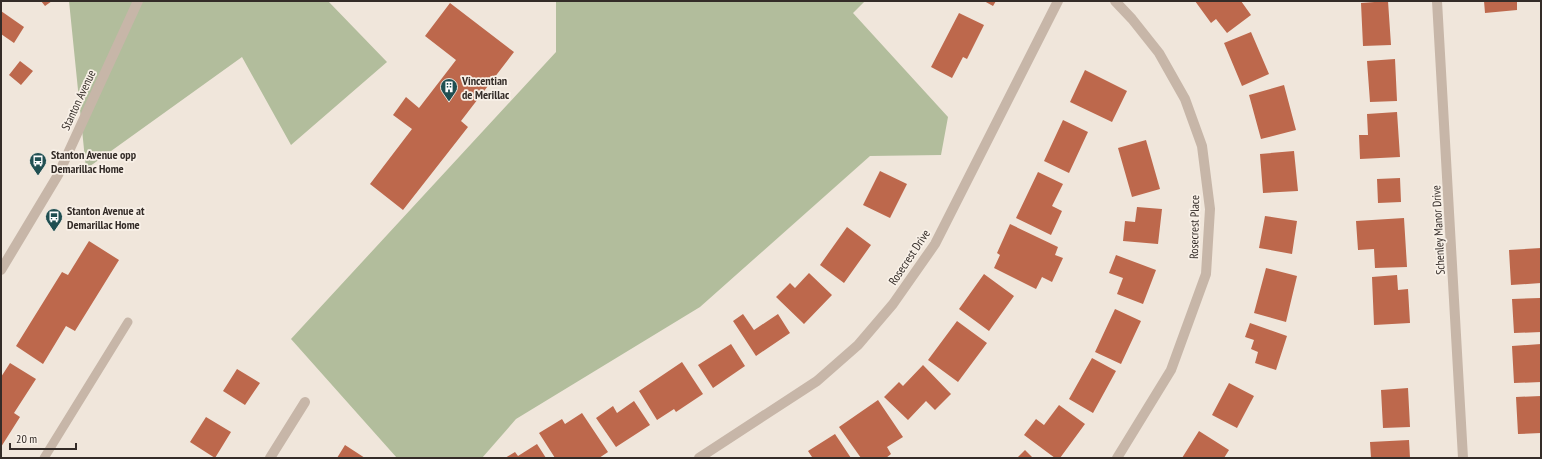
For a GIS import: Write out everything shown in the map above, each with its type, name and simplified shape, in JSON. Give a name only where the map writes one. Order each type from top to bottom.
[{"type":"street","name":"Stanton Avenue","points":[[1,270],[58,175],[138,1]]},
{"type":"street","name":"Rosecrest Drive","points":[[699,458],[817,381],[858,345],[893,304],[935,244],[1058,1]]},
{"type":"street","name":"Rosecrest Place","points":[[1115,1],[1132,18],[1159,53],[1185,99],[1202,146],[1210,209],[1206,274],[1171,370],[1117,458]]},
{"type":"street","name":"Schenley Manor Drive","points":[[1437,1],[1463,458]]},
{"type":"street","points":[[270,458],[304,402]]},
{"type":"lane","points":[[44,458],[128,322]]},
{"type":"green space","points":[[69,1],[328,1],[387,62],[291,145],[242,57],[86,169]]},
{"type":"green space","points":[[556,1],[865,1],[853,13],[948,117],[941,155],[870,156],[700,307],[516,419],[482,458],[397,458],[291,339],[556,52]]},
{"type":"building","points":[[41,1],[52,1],[45,6]]},
{"type":"building","points":[[984,1],[996,1],[993,6]]},
{"type":"building","points":[[1195,1],[1241,1],[1251,15],[1227,33],[1216,19],[1211,23]]},
{"type":"building","points":[[1388,1],[1391,45],[1363,46],[1361,3]]},
{"type":"building","points":[[1484,1],[1517,1],[1517,10],[1485,13]]},
{"type":"building","name":"Vincentian de Merillac","points":[[450,3],[514,52],[461,121],[468,127],[403,210],[370,184],[412,129],[393,115],[406,97],[419,108],[456,60],[425,36]]},
{"type":"building","points":[[1,11],[24,27],[14,43],[1,34]]},
{"type":"building","points":[[959,13],[984,25],[967,59],[963,57],[952,78],[931,67]]},
{"type":"building","points":[[1251,32],[1269,74],[1242,86],[1224,43]]},
{"type":"building","points":[[1395,59],[1397,101],[1370,102],[1367,61]]},
{"type":"building","points":[[20,61],[33,71],[21,85],[9,75]]},
{"type":"building","points":[[1085,70],[1127,91],[1112,122],[1070,102]]},
{"type":"building","points":[[1284,85],[1296,130],[1261,139],[1249,95]]},
{"type":"building","points":[[1397,112],[1400,157],[1360,159],[1359,135],[1368,135],[1367,114]]},
{"type":"building","points":[[1063,120],[1088,132],[1069,173],[1044,161]]},
{"type":"building","points":[[1146,140],[1160,189],[1132,197],[1118,148]]},
{"type":"building","points":[[1294,151],[1298,191],[1263,193],[1260,154]]},
{"type":"building","points":[[880,171],[907,184],[890,218],[863,205]]},
{"type":"building","points":[[1038,172],[1063,184],[1052,206],[1062,211],[1051,235],[1016,218]]},
{"type":"building","points":[[1400,178],[1401,202],[1378,203],[1377,179]]},
{"type":"building","points":[[1137,207],[1162,209],[1158,244],[1123,241],[1125,221],[1135,222]]},
{"type":"building","points":[[1265,216],[1297,221],[1292,254],[1259,248]]},
{"type":"building","points":[[1404,218],[1407,267],[1375,268],[1374,249],[1358,250],[1356,221]]},
{"type":"building","points":[[1010,224],[1058,247],[1055,255],[1063,258],[1052,282],[1042,277],[1036,289],[994,268],[1000,255],[997,253]]},
{"type":"building","points":[[847,227],[871,245],[844,283],[820,265]]},
{"type":"building","points":[[89,241],[119,260],[75,331],[66,326],[43,364],[16,346],[62,272],[68,275]]},
{"type":"building","points":[[1541,248],[1541,283],[1511,285],[1509,250]]},
{"type":"building","points":[[1116,255],[1156,270],[1143,304],[1117,294],[1123,278],[1109,273]]},
{"type":"building","points":[[1266,268],[1297,276],[1286,322],[1254,313]]},
{"type":"building","points":[[809,273],[832,295],[804,324],[776,297],[790,283],[795,288]]},
{"type":"building","points":[[984,274],[1014,296],[989,331],[959,309]]},
{"type":"building","points":[[1397,275],[1398,290],[1408,289],[1410,323],[1374,325],[1372,277]]},
{"type":"building","points":[[1540,298],[1541,332],[1514,333],[1512,299]]},
{"type":"building","points":[[1115,309],[1141,321],[1121,364],[1095,352]]},
{"type":"building","points":[[743,314],[754,330],[778,314],[790,333],[756,356],[733,321]]},
{"type":"building","points":[[957,321],[987,343],[958,382],[928,360]]},
{"type":"building","points":[[1250,323],[1287,336],[1276,370],[1255,363],[1258,352],[1251,349],[1254,340],[1245,337]]},
{"type":"building","points":[[731,344],[745,366],[713,388],[698,365]]},
{"type":"building","points":[[1541,344],[1541,382],[1514,383],[1512,346]]},
{"type":"building","points":[[1092,358],[1116,371],[1093,413],[1069,399]]},
{"type":"building","points":[[682,362],[703,394],[676,412],[674,409],[657,420],[639,391]]},
{"type":"building","points":[[10,363],[36,379],[14,413],[20,417],[1,447],[1,377]]},
{"type":"building","points":[[923,365],[951,394],[935,410],[926,401],[908,420],[884,397],[899,382],[903,386]]},
{"type":"building","points":[[237,369],[260,383],[245,405],[223,391]]},
{"type":"building","points":[[1229,383],[1254,396],[1237,428],[1212,415]]},
{"type":"building","points":[[1408,388],[1410,427],[1383,428],[1381,390]]},
{"type":"building","points":[[1541,396],[1541,433],[1518,434],[1516,397]]},
{"type":"building","points":[[878,400],[903,437],[887,447],[891,454],[886,458],[861,458],[839,427]]},
{"type":"building","points":[[634,401],[650,425],[616,447],[596,418],[613,406],[617,413]]},
{"type":"building","points":[[1059,405],[1085,424],[1060,458],[1055,458],[1024,435],[1036,419],[1044,425]]},
{"type":"building","points":[[582,413],[608,452],[599,458],[555,458],[539,433],[562,419],[565,424]]},
{"type":"building","points":[[206,417],[231,432],[215,458],[190,442]]},
{"type":"building","points":[[1199,431],[1229,450],[1224,458],[1182,458]]},
{"type":"building","points":[[835,434],[851,458],[811,458],[812,457],[808,451]]},
{"type":"building","points":[[1409,440],[1410,458],[1371,458],[1370,442]]},
{"type":"building","points":[[537,444],[546,458],[505,458],[515,452],[518,456]]},
{"type":"building","points":[[345,445],[365,458],[337,458]]},
{"type":"building","points":[[1025,450],[1033,458],[1017,458]]},
{"type":"place","name":"Vincentian de Merillac","points":[[449,102]]},
{"type":"place","name":"Stanton Avenue opp Demarillac Home","points":[[38,176]]},
{"type":"place","name":"Stanton Avenue at Demarillac Home","points":[[54,232]]}]
